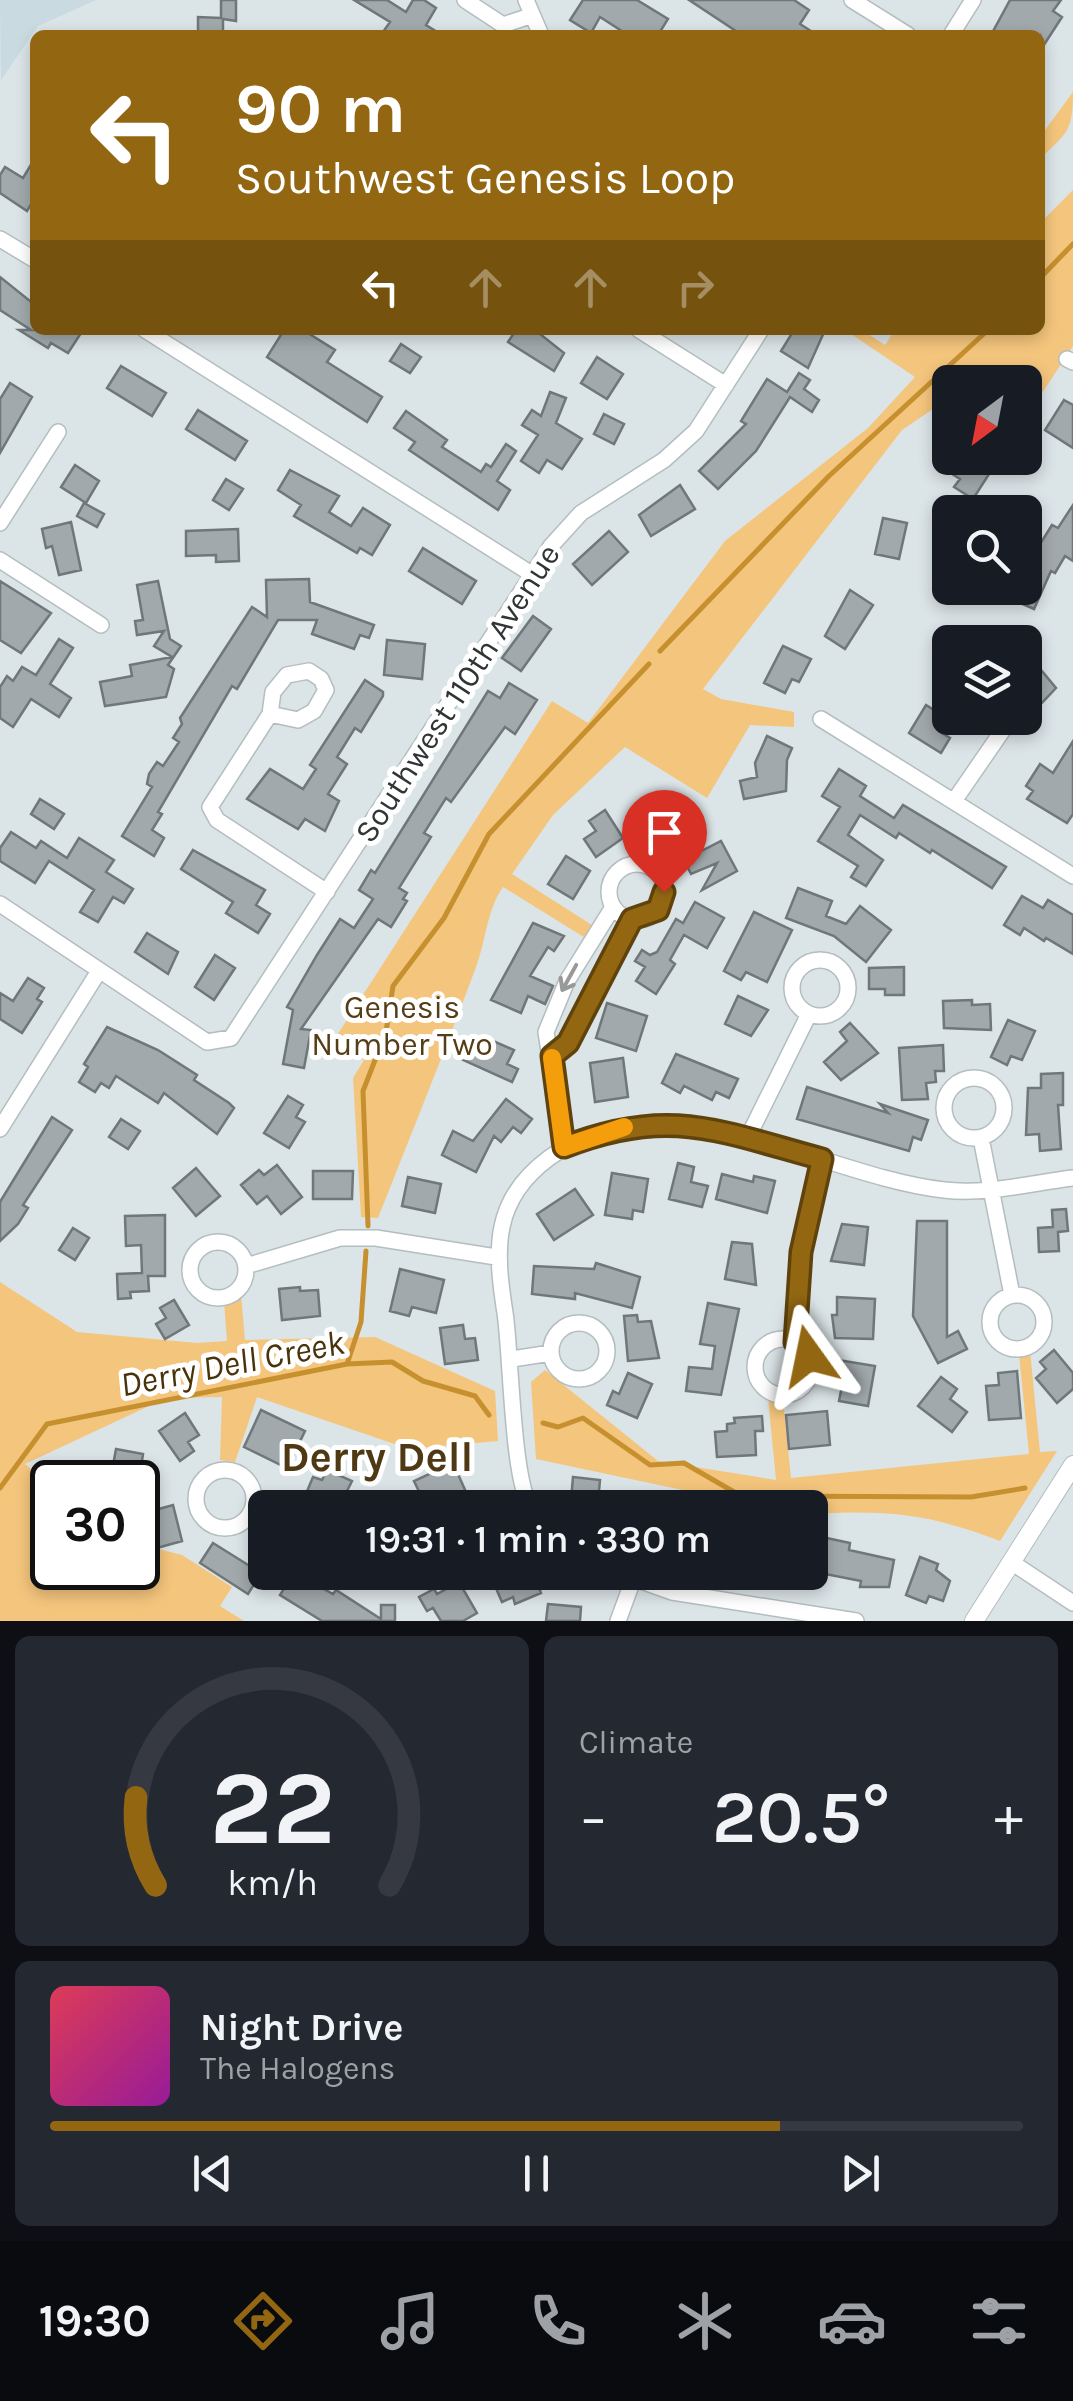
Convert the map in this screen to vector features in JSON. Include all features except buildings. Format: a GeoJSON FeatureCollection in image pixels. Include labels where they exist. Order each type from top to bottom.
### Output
{"type":"FeatureCollection","features":[{"type":"Feature","properties":{"kind":"street"},"geometry":{"type":"LineString","coordinates":[[464,0],[503,25],[528,8]]}},
{"type":"Feature","properties":{"kind":"street"},"geometry":{"type":"LineString","coordinates":[[954,30],[973,0]]}},
{"type":"Feature","properties":{"kind":"street"},"geometry":{"type":"LineString","coordinates":[[859,2],[901,30]]}},
{"type":"Feature","properties":{"kind":"street"},"geometry":{"type":"LineString","coordinates":[[0,238],[30,257]]}},
{"type":"Feature","properties":{"kind":"street"},"geometry":{"type":"LineString","coordinates":[[153,335],[530,573]]}},
{"type":"Feature","properties":{"kind":"street"},"geometry":{"type":"LineString","coordinates":[[647,335],[726,385]]}},
{"type":"Feature","properties":{"kind":"street","name":"Southwest 110th Avenue"},"geometry":{"type":"LineString","coordinates":[[99,971],[207,1042],[223,1042],[246,1019],[530,573],[581,513],[664,460],[688,439],[757,335]]}},
{"type":"Feature","properties":{"kind":"street"},"geometry":{"type":"LineString","coordinates":[[0,523],[58,432]]}},
{"type":"Feature","properties":{"kind":"street"},"geometry":{"type":"LineString","coordinates":[[0,560],[100,624]]}},
{"type":"Feature","properties":{"kind":"street"},"geometry":{"type":"LineString","coordinates":[[270,714],[210,808],[217,820],[327,892]]}},
{"type":"Feature","properties":{"kind":"street"},"geometry":{"type":"LineString","coordinates":[[821,720],[1073,876]]}},
{"type":"Feature","properties":{"kind":"street"},"geometry":{"type":"LineString","coordinates":[[954,801],[999,735]]}},
{"type":"Feature","properties":{"kind":"street"},"geometry":{"type":"LineString","coordinates":[[564,1147],[546,1032],[554,1007],[613,907],[609,889],[617,872],[634,864],[652,868],[663,883],[663,902],[651,916],[632,919],[613,907]]}},
{"type":"Feature","properties":{"kind":"street"},"geometry":{"type":"LineString","coordinates":[[0,904],[99,971],[0,1130]]}},
{"type":"Feature","properties":{"kind":"street"},"geometry":{"type":"LineString","coordinates":[[552,1056],[568,1043],[632,919]]}},
{"type":"Feature","properties":{"kind":"street"},"geometry":{"type":"LineString","coordinates":[[747,1140],[809,1014]]}},
{"type":"Feature","properties":{"kind":"street"},"geometry":{"type":"LineString","coordinates":[[966,1078],[992,1083],[1002,1096],[1004,1111],[998,1126],[980,1138],[964,1137],[950,1127],[944,1113],[950,1088],[966,1078]]}},
{"type":"Feature","properties":{"kind":"street"},"geometry":{"type":"LineString","coordinates":[[523,1490],[512,1358],[496,1256],[508,1200],[532,1171],[564,1147],[610,1129],[658,1122],[747,1140],[945,1191],[1073,1178]]}},
{"type":"Feature","properties":{"kind":"street"},"geometry":{"type":"LineString","coordinates":[[980,1138],[1012,1295]]}},
{"type":"Feature","properties":{"kind":"street"},"geometry":{"type":"LineString","coordinates":[[795,1342],[801,1252],[822,1159]]}},
{"type":"Feature","properties":{"kind":"street"},"geometry":{"type":"LineString","coordinates":[[246,1266],[340,1238],[376,1238],[496,1256]]}},
{"type":"Feature","properties":{"kind":"street"},"geometry":{"type":"LineString","coordinates":[[512,1358],[550,1352]]}},
{"type":"Feature","properties":{"kind":"street"},"geometry":{"type":"LineString","coordinates":[[974,1621],[1073,1465]]}},
{"type":"Feature","properties":{"kind":"street"},"geometry":{"type":"LineString","coordinates":[[1011,1562],[1073,1602]]}},
{"type":"Feature","properties":{"kind":"street"},"geometry":{"type":"LineString","coordinates":[[618,1621],[629,1590]]}},
{"type":"Feature","properties":{"kind":"street"},"geometry":{"type":"LineString","coordinates":[[666,1590],[789,1616],[856,1621]]}},
{"type":"Feature","properties":{"kind":"shaded area"},"geometry":{"type":"Polygon","coordinates":[[[0,0],[96,0],[30,30],[30,38],[1,80],[0,0]]]}},
{"type":"Feature","properties":{"kind":"green space"},"geometry":{"type":"Polygon","coordinates":[[[1073,92],[1072,116],[1066,131],[1045,154],[1045,130],[1073,92]]]}},
{"type":"Feature","properties":{"kind":"green space","name":"Genesis Number Two"},"geometry":{"type":"Polygon","coordinates":[[[1073,190],[1073,346],[1042,393],[1042,365],[932,365],[932,410],[902,430],[703,689],[721,699],[794,712],[794,727],[750,725],[707,798],[625,747],[553,815],[512,874],[595,927],[587,939],[503,887],[378,1218],[361,1217],[353,1078],[364,1060],[334,1040],[552,701],[588,723],[725,541],[868,428],[915,377],[852,335],[870,335],[885,345],[892,335],[1045,335],[1045,218],[1073,190]]]}},
{"type":"Feature","properties":{"kind":"green space"},"geometry":{"type":"Polygon","coordinates":[[[0,1282],[77,1332],[197,1343],[227,1341],[224,1301],[241,1294],[245,1340],[375,1337],[495,1391],[498,1441],[409,1449],[257,1397],[235,1462],[220,1460],[222,1397],[166,1398],[30,1460],[25,1464],[30,1468],[30,1590],[160,1590],[160,1549],[182,1555],[232,1587],[220,1606],[244,1621],[0,1621],[0,1282]]]}},
{"type":"Feature","properties":{"kind":"green space"},"geometry":{"type":"Polygon","coordinates":[[[1030,1351],[1040,1452],[1057,1451],[1000,1541],[928,1519],[885,1513],[828,1514],[828,1490],[683,1490],[536,1459],[531,1382],[545,1370],[658,1461],[776,1480],[768,1398],[783,1400],[791,1478],[1029,1454],[1019,1354],[1030,1351]]]}},
{"type":"Feature","properties":{"kind":"waterway"},"geometry":{"type":"LineString","coordinates":[[1045,273],[1073,244]]}},
{"type":"Feature","properties":{"kind":"waterway"},"geometry":{"type":"LineString","coordinates":[[660,651],[829,476],[983,335]]}},
{"type":"Feature","properties":{"kind":"waterway"},"geometry":{"type":"LineString","coordinates":[[368,1226],[363,1091],[386,1032],[393,986],[444,918],[489,834],[649,664]]}},
{"type":"Feature","properties":{"kind":"waterway"},"geometry":{"type":"LineString","coordinates":[[347,1364],[361,1322],[366,1251]]}},
{"type":"Feature","properties":{"kind":"waterway","name":"Derry Dell Creek"},"geometry":{"type":"LineString","coordinates":[[0,1488],[47,1424],[347,1364],[392,1362],[423,1381],[475,1396],[489,1415]]}},
{"type":"Feature","properties":{"kind":"waterway","name":"Derry Dell Creek"},"geometry":{"type":"LineString","coordinates":[[543,1423],[558,1427],[583,1418],[650,1465],[684,1463],[741,1496],[971,1497],[1025,1488]]}},
{"type":"Feature","properties":{"kind":"slow traffic"},"geometry":{"type":"LineString","coordinates":[[552,1058],[564,1147],[624,1127]]}},
{"type":"Feature","properties":{"kind":"district","name":"Derry Dell"},"geometry":{"type":"Point","coordinates":[377,1456]}},
{"type":"Feature","properties":{"kind":"route"},"geometry":{"type":"LineString","coordinates":[[664,892],[663,902],[651,916],[632,919],[568,1043],[552,1056],[564,1147],[610,1129],[658,1122],[710,1129],[822,1159],[801,1252],[799,1332],[795,1342],[809,1356]]}}]}
